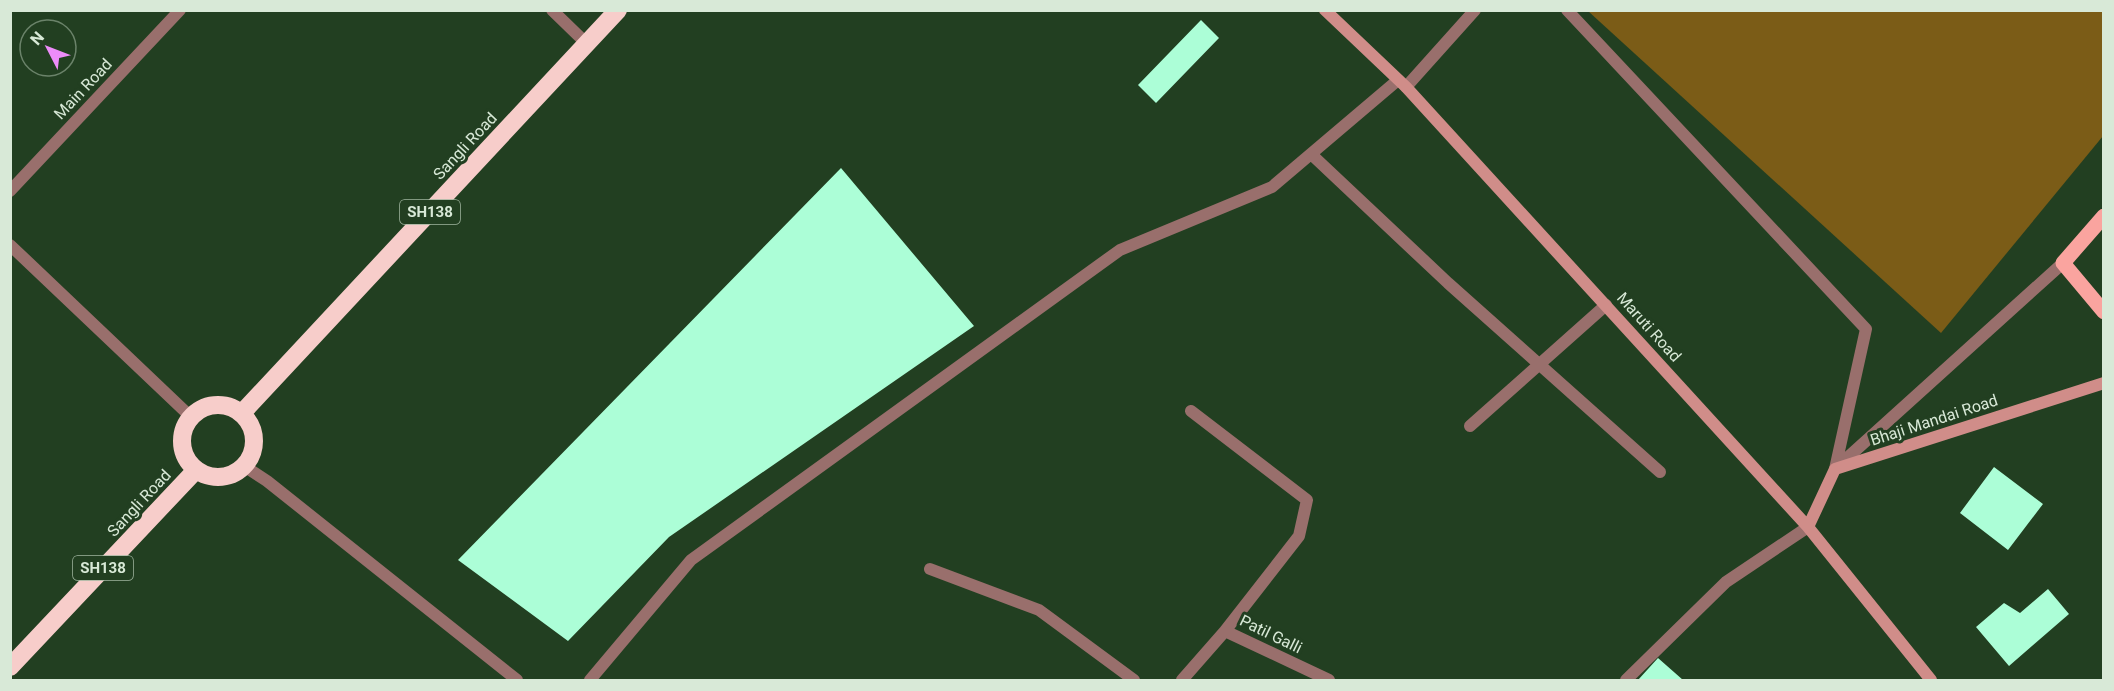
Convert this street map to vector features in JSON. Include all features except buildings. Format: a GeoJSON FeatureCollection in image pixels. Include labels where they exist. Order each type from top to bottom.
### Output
{"type":"FeatureCollection","features":[{"type":"Feature","properties":{"kind":"highway","name":"Sangli Road"},"geometry":{"type":"LineString","coordinates":[[242,413],[618,10]]}},
{"type":"Feature","properties":{"kind":"highway"},"geometry":{"type":"LineString","coordinates":[[210,405],[232,407],[242,413],[250,422],[255,445],[244,466],[226,477],[216,478],[196,470],[185,456],[182,439],[191,417],[210,405]]}},
{"type":"Feature","properties":{"kind":"highway","name":"Sangli Road"},"geometry":{"type":"LineString","coordinates":[[10,667],[196,470]]}},
{"type":"Feature","properties":{"kind":"main road"},"geometry":{"type":"LineString","coordinates":[[2103,216],[2063,263],[2103,312]]}},
{"type":"Feature","properties":{"kind":"street","name":"Main Road"},"geometry":{"type":"LineString","coordinates":[[10,191],[180,10]]}},
{"type":"Feature","properties":{"kind":"street"},"geometry":{"type":"LineString","coordinates":[[552,10],[587,44]]}},
{"type":"Feature","properties":{"kind":"street","name":"Maruti Road"},"geometry":{"type":"LineString","coordinates":[[1325,10],[1402,83],[1808,527],[1931,681]]}},
{"type":"Feature","properties":{"kind":"street"},"geometry":{"type":"LineString","coordinates":[[590,681],[691,560],[1120,250],[1272,187],[1402,83],[1475,10]]}},
{"type":"Feature","properties":{"kind":"street"},"geometry":{"type":"LineString","coordinates":[[1567,10],[1866,329],[1835,469],[1808,527],[1726,582],[1626,681]]}},
{"type":"Feature","properties":{"kind":"street"},"geometry":{"type":"LineString","coordinates":[[1311,154],[1448,283],[1660,472]]}},
{"type":"Feature","properties":{"kind":"street"},"geometry":{"type":"LineString","coordinates":[[10,245],[191,417]]}},
{"type":"Feature","properties":{"kind":"street"},"geometry":{"type":"LineString","coordinates":[[1835,469],[2063,263]]}},
{"type":"Feature","properties":{"kind":"street"},"geometry":{"type":"LineString","coordinates":[[1470,426],[1606,305]]}},
{"type":"Feature","properties":{"kind":"street","name":"Bhaji Mandai Road"},"geometry":{"type":"LineString","coordinates":[[1835,469],[2103,383]]}},
{"type":"Feature","properties":{"kind":"street"},"geometry":{"type":"LineString","coordinates":[[1191,411],[1307,500],[1299,536],[1225,631]]}},
{"type":"Feature","properties":{"kind":"street"},"geometry":{"type":"LineString","coordinates":[[244,466],[267,481],[517,681]]}},
{"type":"Feature","properties":{"kind":"street"},"geometry":{"type":"LineString","coordinates":[[930,569],[1039,610],[1134,681]]}},
{"type":"Feature","properties":{"kind":"street","name":"Patil Galli"},"geometry":{"type":"LineString","coordinates":[[1182,681],[1225,631],[1329,681]]}},
{"type":"Feature","properties":{"kind":"shaded area"},"geometry":{"type":"Polygon","coordinates":[[[1588,11],[2103,11],[2103,136],[1941,333],[1588,11]]]}}]}
